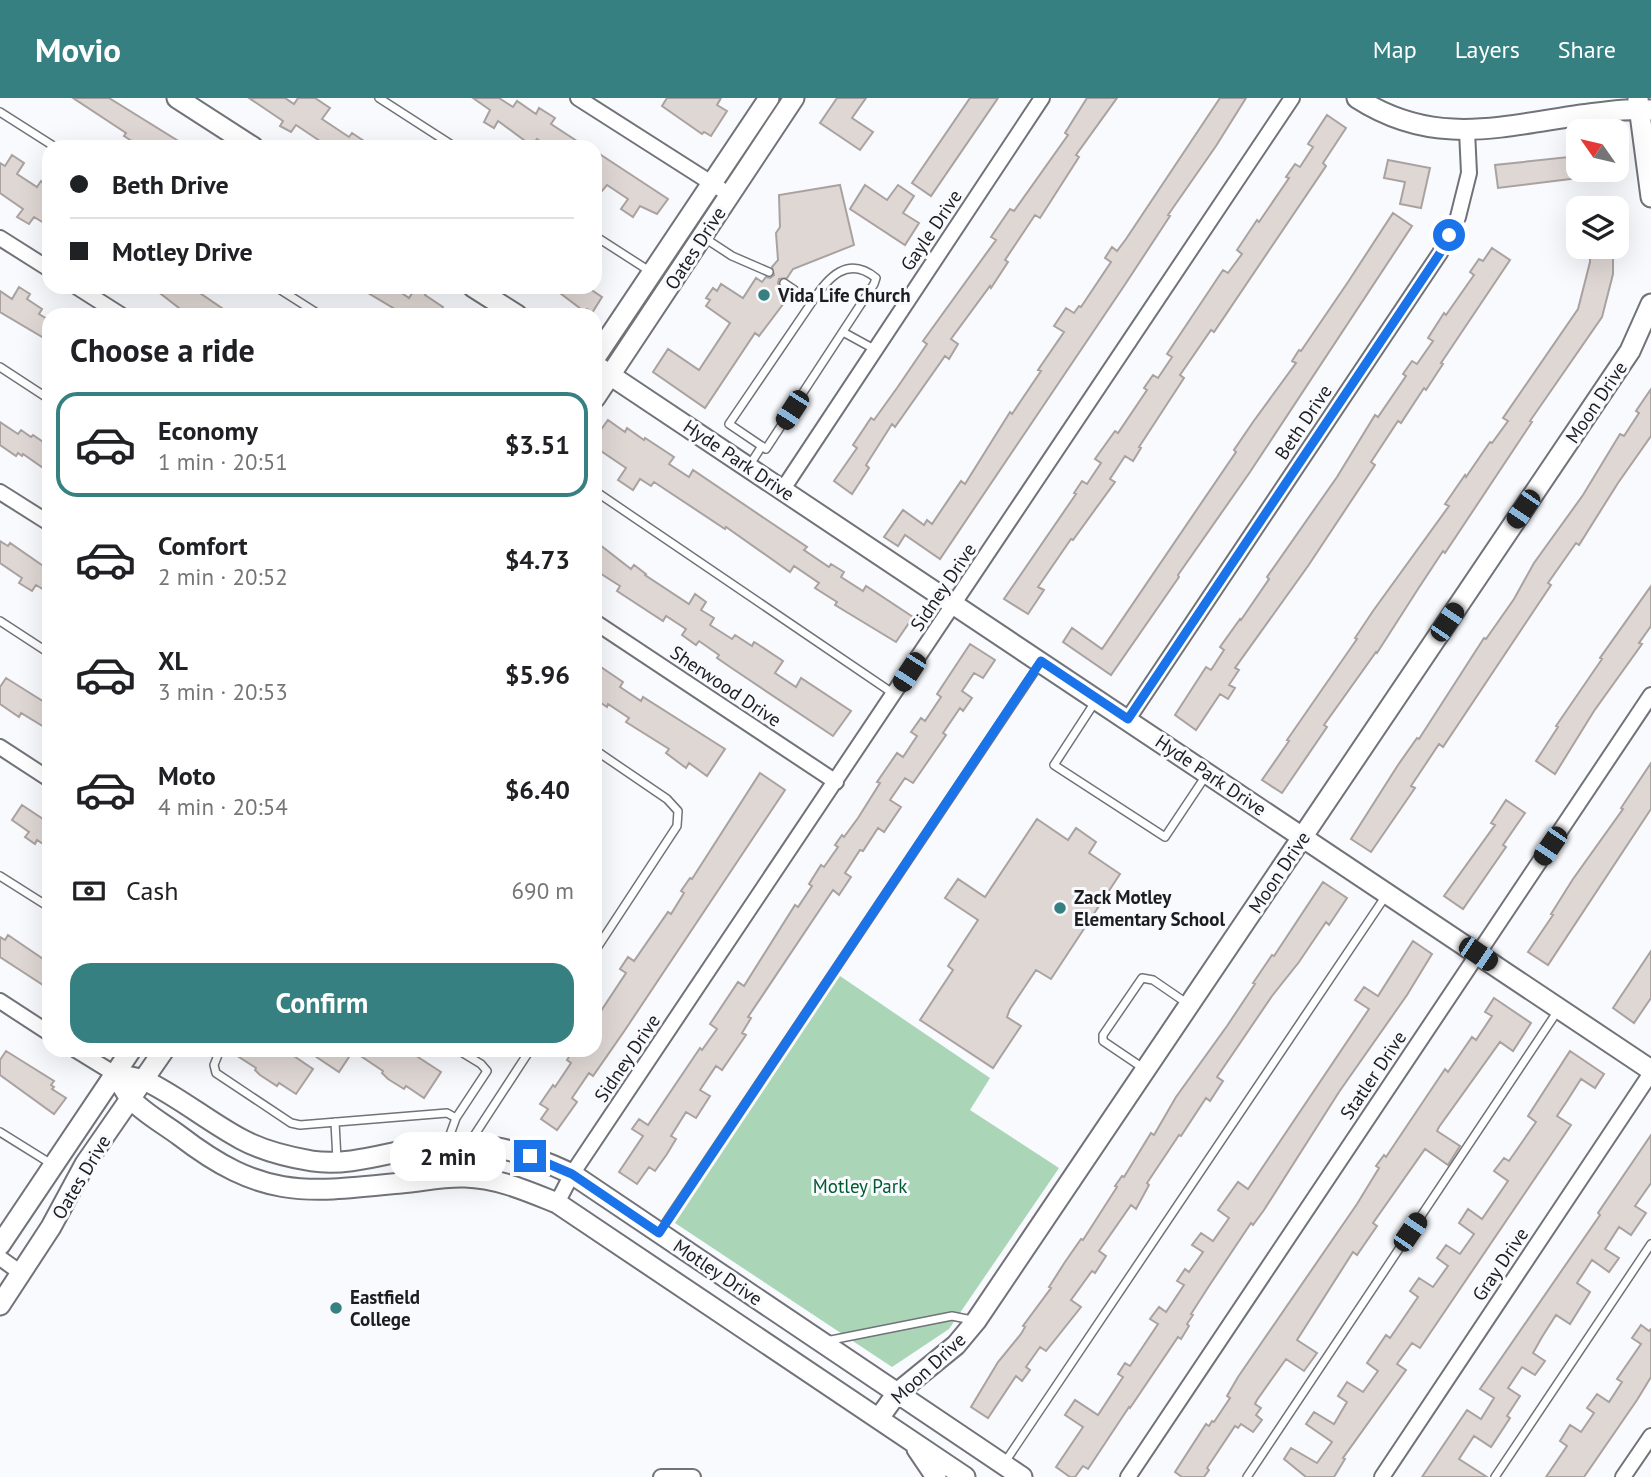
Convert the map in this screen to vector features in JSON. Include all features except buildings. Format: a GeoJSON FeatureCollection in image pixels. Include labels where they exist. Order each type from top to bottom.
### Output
{"type":"FeatureCollection","features":[{"type":"Feature","properties":{"kind":"main road"},"geometry":{"type":"LineString","coordinates":[[177,98],[242,140]]}},
{"type":"Feature","properties":{"kind":"main road","name":"Oates Drive"},"geometry":{"type":"LineString","coordinates":[[602,348],[769,98]]}},
{"type":"Feature","properties":{"kind":"main road","name":"Oates Drive"},"geometry":{"type":"LineString","coordinates":[[603,370],[702,237],[794,98]]}},
{"type":"Feature","properties":{"kind":"main road"},"geometry":{"type":"LineString","coordinates":[[1357,98],[1397,120],[1434,129],[1467,131],[1643,106],[1651,197]]}},
{"type":"Feature","properties":{"kind":"main road"},"geometry":{"type":"LineString","coordinates":[[484,294],[506,308]]}},
{"type":"Feature","properties":{"kind":"main road","name":"Moon Drive"},"geometry":{"type":"LineString","coordinates":[[878,1418],[897,1393],[956,1345],[976,1321],[1630,351],[1651,304]]}},
{"type":"Feature","properties":{"kind":"main road","name":"Hyde Park Drive"},"geometry":{"type":"LineString","coordinates":[[603,370],[1651,1071]]}},
{"type":"Feature","properties":{"kind":"main road","name":"Oates Drive"},"geometry":{"type":"LineString","coordinates":[[0,1245],[126,1057]]}},
{"type":"Feature","properties":{"kind":"main road","name":"Oates Drive"},"geometry":{"type":"LineString","coordinates":[[0,1305],[51,1227],[85,1164],[159,1057]]}},
{"type":"Feature","properties":{"kind":"main road","name":"Motley Drive"},"geometry":{"type":"LineString","coordinates":[[115,1074],[144,1080],[243,1140],[276,1154],[316,1161],[337,1161],[447,1144],[468,1145],[517,1151],[572,1174],[1022,1477]]}},
{"type":"Feature","properties":{"kind":"main road","name":"Motley Drive"},"geometry":{"type":"LineString","coordinates":[[115,1074],[131,1099],[205,1155],[238,1174],[274,1186],[307,1191],[338,1190],[444,1177],[494,1180],[557,1203],[965,1477]]}},
{"type":"Feature","properties":{"kind":"main road"},"geometry":{"type":"LineString","coordinates":[[444,1177],[447,1144]]}},
{"type":"Feature","properties":{"kind":"main road"},"geometry":{"type":"LineString","coordinates":[[910,1440],[936,1477]]}},
{"type":"Feature","properties":{"kind":"street"},"geometry":{"type":"LineString","coordinates":[[578,98],[730,195]]}},
{"type":"Feature","properties":{"kind":"street","name":"Gayle Drive"},"geometry":{"type":"LineString","coordinates":[[783,489],[1042,98]]}},
{"type":"Feature","properties":{"kind":"street","name":"Sidney Drive"},"geometry":{"type":"LineString","coordinates":[[557,1203],[572,1174],[1292,98]]}},
{"type":"Feature","properties":{"kind":"street","name":"Beth Drive"},"geometry":{"type":"LineString","coordinates":[[1128,719],[1440,253],[1458,217],[1469,173],[1467,131]]}},
{"type":"Feature","properties":{"kind":"street"},"geometry":{"type":"LineString","coordinates":[[0,238],[42,265]]}},
{"type":"Feature","properties":{"kind":"street"},"geometry":{"type":"LineString","coordinates":[[88,294],[110,308]]}},
{"type":"Feature","properties":{"kind":"street"},"geometry":{"type":"LineString","coordinates":[[0,492],[42,519]]}},
{"type":"Feature","properties":{"kind":"street","name":"Sherwood Drive"},"geometry":{"type":"LineString","coordinates":[[602,627],[835,782]]}},
{"type":"Feature","properties":{"kind":"street","name":"Statler Drive"},"geometry":{"type":"LineString","coordinates":[[1128,1477],[1651,695]]}},
{"type":"Feature","properties":{"kind":"street"},"geometry":{"type":"LineString","coordinates":[[0,747],[42,774]]}},
{"type":"Feature","properties":{"kind":"street"},"geometry":{"type":"LineString","coordinates":[[0,1001],[42,1028]]}},
{"type":"Feature","properties":{"kind":"street","name":"Motley Drive"},"geometry":{"type":"LineString","coordinates":[[87,1057],[115,1074]]}},
{"type":"Feature","properties":{"kind":"street","name":"Gray Drive"},"geometry":{"type":"LineString","coordinates":[[1382,1477],[1651,1071]]}},
{"type":"Feature","properties":{"kind":"street"},"geometry":{"type":"LineString","coordinates":[[0,1258],[21,1273]]}},
{"type":"Feature","properties":{"kind":"street"},"geometry":{"type":"LineString","coordinates":[[1623,1477],[1651,1436]]}},
{"type":"Feature","properties":{"kind":"street"},"geometry":{"type":"LineString","coordinates":[[661,1477],[693,1477]]}},
{"type":"Feature","properties":{"kind":"lane"},"geometry":{"type":"LineString","coordinates":[[379,98],[444,140]]}},
{"type":"Feature","properties":{"kind":"lane"},"geometry":{"type":"LineString","coordinates":[[0,112],[44,140]]}},
{"type":"Feature","properties":{"kind":"lane"},"geometry":{"type":"LineString","coordinates":[[702,237],[732,256],[769,272]]}},
{"type":"Feature","properties":{"kind":"lane"},"geometry":{"type":"LineString","coordinates":[[602,241],[652,273]]}},
{"type":"Feature","properties":{"kind":"lane"},"geometry":{"type":"LineString","coordinates":[[852,267],[860,267],[876,278],[844,331],[766,449],[729,424],[821,287],[831,278],[852,267]]}},
{"type":"Feature","properties":{"kind":"lane"},"geometry":{"type":"LineString","coordinates":[[784,283],[812,302]]}},
{"type":"Feature","properties":{"kind":"lane"},"geometry":{"type":"LineString","coordinates":[[287,294],[309,308]]}},
{"type":"Feature","properties":{"kind":"lane"},"geometry":{"type":"LineString","coordinates":[[844,331],[874,349]]}},
{"type":"Feature","properties":{"kind":"lane"},"geometry":{"type":"LineString","coordinates":[[0,367],[42,394]]}},
{"type":"Feature","properties":{"kind":"lane"},"geometry":{"type":"LineString","coordinates":[[749,466],[762,446]]}},
{"type":"Feature","properties":{"kind":"lane"},"geometry":{"type":"LineString","coordinates":[[602,496],[894,695]]}},
{"type":"Feature","properties":{"kind":"lane"},"geometry":{"type":"LineString","coordinates":[[0,621],[42,648]]}},
{"type":"Feature","properties":{"kind":"lane"},"geometry":{"type":"LineString","coordinates":[[659,1233],[1041,661]]}},
{"type":"Feature","properties":{"kind":"lane"},"geometry":{"type":"LineString","coordinates":[[1098,699],[1054,765],[1165,837],[1208,773]]}},
{"type":"Feature","properties":{"kind":"lane"},"geometry":{"type":"LineString","coordinates":[[602,755],[667,799],[678,811],[677,826],[602,940]]}},
{"type":"Feature","properties":{"kind":"lane"},"geometry":{"type":"LineString","coordinates":[[0,876],[42,903]]}},
{"type":"Feature","properties":{"kind":"lane"},"geometry":{"type":"LineString","coordinates":[[1003,1465],[1388,894]]}},
{"type":"Feature","properties":{"kind":"lane"},"geometry":{"type":"LineString","coordinates":[[1145,1070],[1103,1041],[1103,1035],[1142,978],[1153,979],[1189,1005]]}},
{"type":"Feature","properties":{"kind":"lane"},"geometry":{"type":"LineString","coordinates":[[1247,1477],[1559,1009]]}},
{"type":"Feature","properties":{"kind":"lane"},"geometry":{"type":"LineString","coordinates":[[217,1057],[214,1065],[216,1073],[291,1123],[300,1125],[447,1113],[456,1118]]}},
{"type":"Feature","properties":{"kind":"lane"},"geometry":{"type":"LineString","coordinates":[[447,1144],[456,1118],[486,1071],[481,1064],[470,1057]]}},
{"type":"Feature","properties":{"kind":"lane"},"geometry":{"type":"LineString","coordinates":[[468,1145],[525,1057]]}},
{"type":"Feature","properties":{"kind":"lane"},"geometry":{"type":"LineString","coordinates":[[335,1122],[337,1161]]}},
{"type":"Feature","properties":{"kind":"lane"},"geometry":{"type":"LineString","coordinates":[[0,1132],[53,1166]]}},
{"type":"Feature","properties":{"kind":"lane"},"geometry":{"type":"LineString","coordinates":[[1495,1477],[1651,1244]]}},
{"type":"Feature","properties":{"kind":"lane"},"geometry":{"type":"LineString","coordinates":[[821,1342],[952,1316],[976,1321]]}},
{"type":"Feature","properties":{"kind":"green space","name":"Motley Park"},"geometry":{"type":"Polygon","coordinates":[[[840,976],[990,1078],[970,1110],[1059,1168],[949,1329],[892,1367],[675,1223],[840,976]]]}},
{"type":"Feature","properties":{"kind":"place","name":"Vida Life Church"},"geometry":{"type":"Point","coordinates":[764,295]}},
{"type":"Feature","properties":{"kind":"place","name":"Zack Motley Elementary School"},"geometry":{"type":"Point","coordinates":[1060,908]}},
{"type":"Feature","properties":{"kind":"place","name":"Eastfield College"},"geometry":{"type":"Point","coordinates":[336,1308]}},
{"type":"Feature","properties":{"kind":"route"},"geometry":{"type":"LineString","coordinates":[[530,1156],[572,1174],[659,1233],[1041,661],[1128,719],[1440,253],[1449,235]]}}]}
